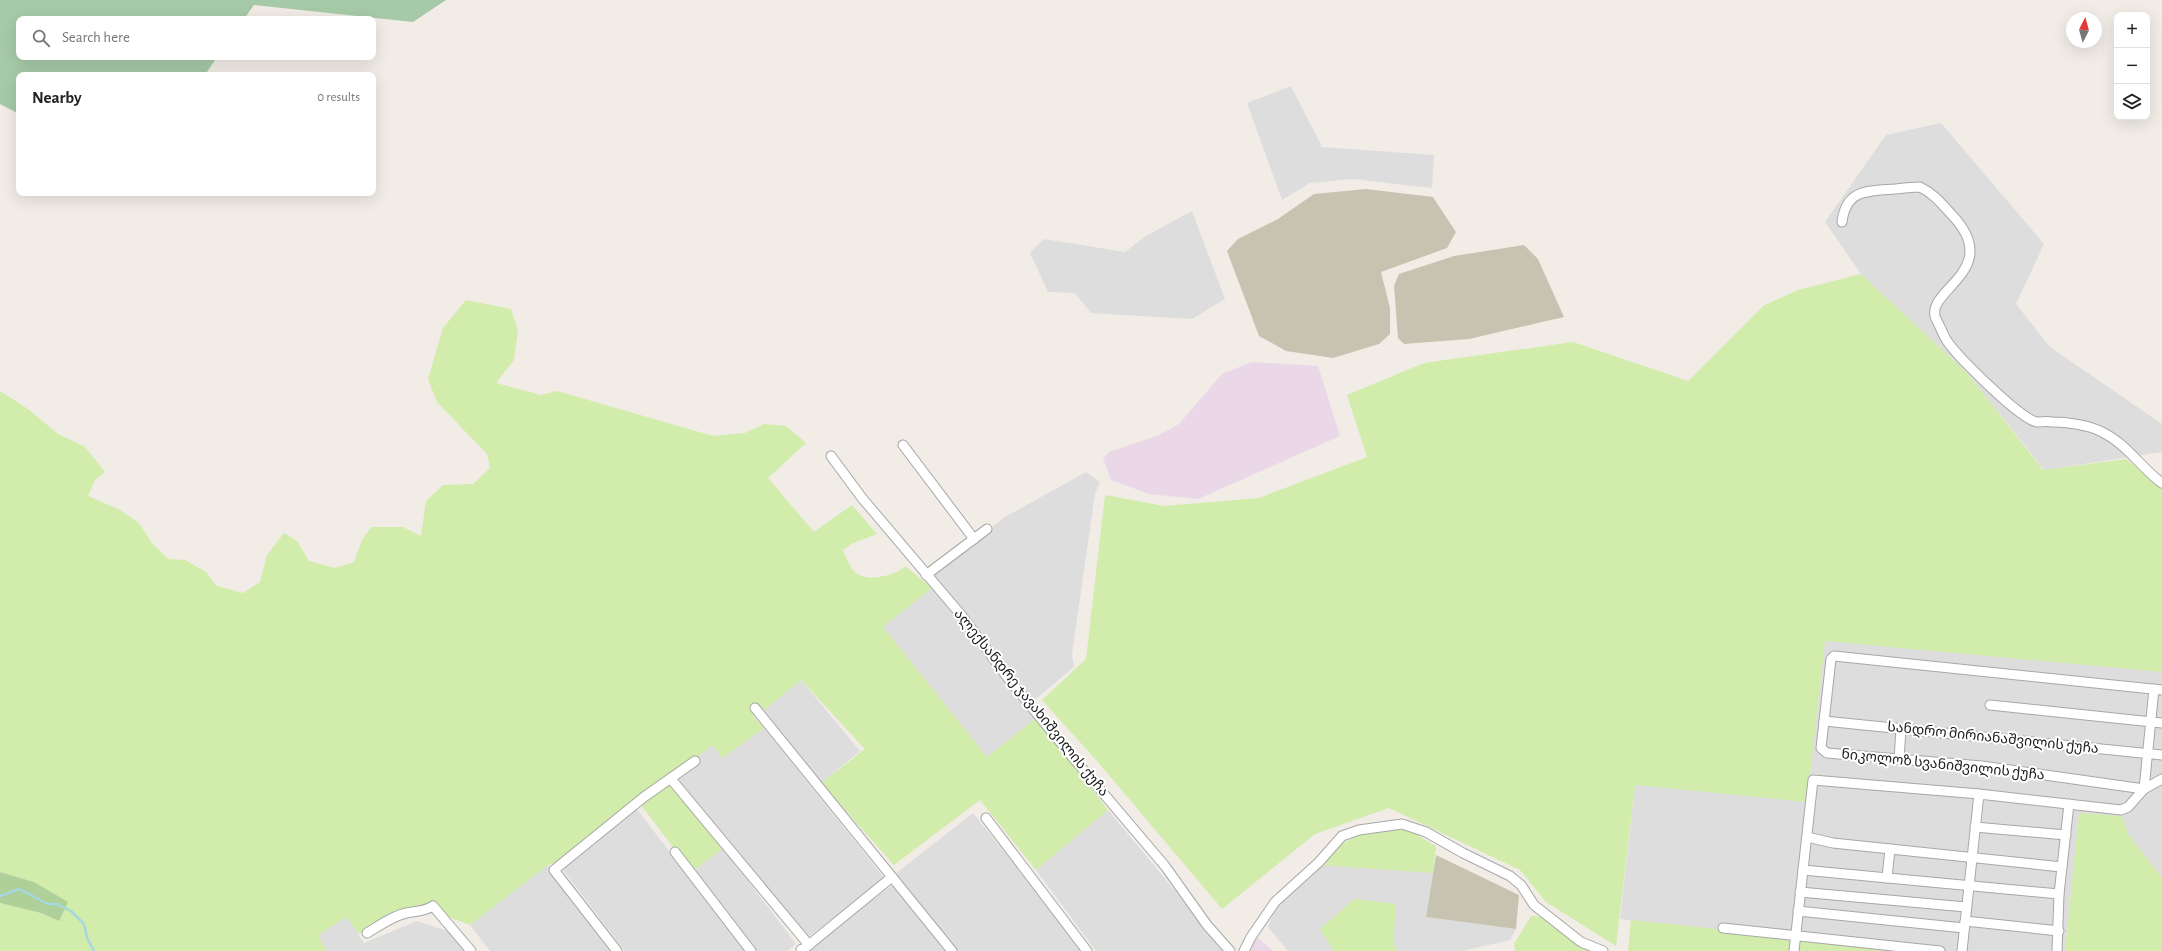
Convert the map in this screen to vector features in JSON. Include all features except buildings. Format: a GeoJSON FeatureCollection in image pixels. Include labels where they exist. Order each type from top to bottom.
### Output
{"type":"FeatureCollection","features":[{"type":"Feature","properties":{"kind":"street"},"geometry":{"type":"LineString","coordinates":[[1842,222],[1843,210],[1848,202],[1863,192],[1920,187],[1928,190],[1954,217],[1965,232],[1971,244],[1971,256],[1968,264],[1941,299],[1937,308],[1935,317],[1947,341],[1970,366],[2022,415],[2036,422],[2074,424],[2101,431],[2121,443],[2162,483]]}},
{"type":"Feature","properties":{"kind":"street"},"geometry":{"type":"LineString","coordinates":[[902,445],[974,539]]}},
{"type":"Feature","properties":{"kind":"street","name":"ალექსანდრე ჯავახიშვილის ქუჩა"},"geometry":{"type":"LineString","coordinates":[[831,456],[926,575],[962,616],[1008,678],[1165,866],[1207,925],[1230,951]]}},
{"type":"Feature","properties":{"kind":"street"},"geometry":{"type":"LineString","coordinates":[[926,575],[987,529]]}},
{"type":"Feature","properties":{"kind":"street","name":"ნიკოლოზ სვანიშვილის ქუჩა"},"geometry":{"type":"LineString","coordinates":[[2144,789],[1982,766],[1822,751],[1831,659],[1839,656],[2158,689]]}},
{"type":"Feature","properties":{"kind":"street"},"geometry":{"type":"LineString","coordinates":[[2144,789],[2151,722],[2158,689]]}},
{"type":"Feature","properties":{"kind":"street"},"geometry":{"type":"LineString","coordinates":[[1990,705],[2162,723]]}},
{"type":"Feature","properties":{"kind":"street"},"geometry":{"type":"LineString","coordinates":[[755,708],[952,951]]}},
{"type":"Feature","properties":{"kind":"street","name":"სანდრო მირიანაშვილის ქუჩა"},"geometry":{"type":"LineString","coordinates":[[1824,721],[2162,755]]}},
{"type":"Feature","properties":{"kind":"street"},"geometry":{"type":"LineString","coordinates":[[1899,759],[1902,729]]}},
{"type":"Feature","properties":{"kind":"street"},"geometry":{"type":"LineString","coordinates":[[617,951],[554,870],[644,796],[671,779],[694,760]]}},
{"type":"Feature","properties":{"kind":"street"},"geometry":{"type":"LineString","coordinates":[[671,779],[803,949],[892,877]]}},
{"type":"Feature","properties":{"kind":"street"},"geometry":{"type":"LineString","coordinates":[[1794,951],[1813,780],[1979,794],[2121,810],[2128,807],[2144,789],[2162,779]]}},
{"type":"Feature","properties":{"kind":"street"},"geometry":{"type":"LineString","coordinates":[[1962,951],[1979,794]]}},
{"type":"Feature","properties":{"kind":"street"},"geometry":{"type":"LineString","coordinates":[[2057,951],[2059,931],[2059,894],[2069,804]]}},
{"type":"Feature","properties":{"kind":"street"},"geometry":{"type":"LineString","coordinates":[[986,818],[1088,951]]}},
{"type":"Feature","properties":{"kind":"street"},"geometry":{"type":"LineString","coordinates":[[1244,951],[1275,902],[1319,862],[1342,836],[1359,830],[1402,824],[1426,832],[1463,853],[1523,883],[1534,905],[1581,942],[1603,951]]}},
{"type":"Feature","properties":{"kind":"street"},"geometry":{"type":"LineString","coordinates":[[1976,827],[2066,835]]}},
{"type":"Feature","properties":{"kind":"street"},"geometry":{"type":"LineString","coordinates":[[1807,837],[1833,843],[2062,867]]}},
{"type":"Feature","properties":{"kind":"street"},"geometry":{"type":"LineString","coordinates":[[1887,878],[1890,849]]}},
{"type":"Feature","properties":{"kind":"street"},"geometry":{"type":"LineString","coordinates":[[675,852],[751,951]]}},
{"type":"Feature","properties":{"kind":"street"},"geometry":{"type":"LineString","coordinates":[[1803,870],[2059,894]]}},
{"type":"Feature","properties":{"kind":"street"},"geometry":{"type":"LineString","coordinates":[[1800,892],[1966,908]]}},
{"type":"Feature","properties":{"kind":"street"},"geometry":{"type":"LineString","coordinates":[[367,933],[384,922],[406,913],[424,911],[432,906],[471,951]]}},
{"type":"Feature","properties":{"kind":"street"},"geometry":{"type":"LineString","coordinates":[[1798,911],[2059,931]]}},
{"type":"Feature","properties":{"kind":"street"},"geometry":{"type":"LineString","coordinates":[[1723,928],[1940,951]]}},
{"type":"Feature","properties":{"kind":"shaded area"},"geometry":{"type":"Polygon","coordinates":[[[1291,86],[1322,147],[1434,155],[1432,188],[1353,179],[1310,183],[1282,200],[1247,103],[1291,86]]]}},
{"type":"Feature","properties":{"kind":"shaded area"},"geometry":{"type":"Polygon","coordinates":[[[1941,123],[2044,244],[2016,304],[2050,347],[2162,424],[2162,452],[2044,470],[1968,374],[1861,274],[1825,222],[1886,135],[1941,123]]]}},
{"type":"Feature","properties":{"kind":"shaded area"},"geometry":{"type":"Polygon","coordinates":[[[1366,189],[1433,197],[1456,232],[1447,248],[1381,272],[1390,308],[1390,334],[1379,344],[1333,358],[1286,351],[1259,336],[1227,251],[1238,239],[1278,219],[1314,194],[1366,189]]]}},
{"type":"Feature","properties":{"kind":"shaded area"},"geometry":{"type":"Polygon","coordinates":[[[1192,211],[1225,299],[1192,319],[1091,313],[1075,293],[1048,292],[1030,253],[1044,239],[1125,252],[1146,236],[1192,211]]]}},
{"type":"Feature","properties":{"kind":"shaded area"},"geometry":{"type":"Polygon","coordinates":[[[1524,245],[1538,259],[1564,317],[1469,339],[1404,344],[1398,338],[1394,286],[1399,274],[1454,256],[1524,245]]]}},
{"type":"Feature","properties":{"kind":"shaded area"},"geometry":{"type":"Polygon","coordinates":[[[1252,362],[1318,366],[1340,436],[1198,499],[1149,494],[1111,480],[1103,458],[1109,452],[1159,435],[1179,424],[1222,374],[1252,362]]]}},
{"type":"Feature","properties":{"kind":"shaded area"},"geometry":{"type":"Polygon","coordinates":[[[1086,472],[1100,482],[1095,494],[1072,654],[1074,667],[1031,703],[930,576],[1005,517],[1086,472]]]}},
{"type":"Feature","properties":{"kind":"shaded area"},"geometry":{"type":"Polygon","coordinates":[[[932,588],[1036,718],[987,757],[883,627],[932,588]]]}},
{"type":"Feature","properties":{"kind":"shaded area"},"geometry":{"type":"Polygon","coordinates":[[[1825,641],[2162,672],[2162,878],[2128,834],[2122,816],[2079,813],[2065,951],[1924,951],[1620,919],[1635,785],[1807,802],[1825,641]]]}},
{"type":"Feature","properties":{"kind":"shaded area"},"geometry":{"type":"Polygon","coordinates":[[[801,680],[860,751],[821,783],[762,712],[801,680]]]}},
{"type":"Feature","properties":{"kind":"shaded area"},"geometry":{"type":"Polygon","coordinates":[[[764,728],[885,879],[804,940],[672,775],[713,745],[722,758],[764,728]]]}},
{"type":"Feature","properties":{"kind":"shaded area"},"geometry":{"type":"Polygon","coordinates":[[[633,804],[745,951],[625,951],[557,862],[633,804]]]}},
{"type":"Feature","properties":{"kind":"shaded area"},"geometry":{"type":"Polygon","coordinates":[[[1108,810],[1225,951],[1096,951],[1036,870],[1108,810]]]}},
{"type":"Feature","properties":{"kind":"shaded area"},"geometry":{"type":"Polygon","coordinates":[[[973,813],[1084,951],[957,951],[895,874],[973,813]]]}},
{"type":"Feature","properties":{"kind":"shaded area"},"geometry":{"type":"Polygon","coordinates":[[[723,848],[796,944],[787,951],[752,951],[692,872],[723,848]]]}},
{"type":"Feature","properties":{"kind":"shaded area"},"geometry":{"type":"Polygon","coordinates":[[[1436,855],[1519,895],[1516,929],[1426,917],[1436,855]]]}},
{"type":"Feature","properties":{"kind":"shaded area"},"geometry":{"type":"Polygon","coordinates":[[[548,865],[614,951],[490,951],[470,925],[548,865]]]}},
{"type":"Feature","properties":{"kind":"shaded area"},"geometry":{"type":"Polygon","coordinates":[[[1320,865],[1433,873],[1426,917],[1516,929],[1510,940],[1462,951],[1399,951],[1393,945],[1396,904],[1320,929],[1334,951],[1288,951],[1268,927],[1277,906],[1320,865]]]}},
{"type":"Feature","properties":{"kind":"shaded area"},"geometry":{"type":"Polygon","coordinates":[[[893,885],[946,951],[810,951],[806,947],[893,885]]]}},
{"type":"Feature","properties":{"kind":"shaded area"},"geometry":{"type":"Polygon","coordinates":[[[347,917],[364,943],[417,921],[462,936],[474,951],[327,951],[318,935],[347,917]]]}},
{"type":"Feature","properties":{"kind":"shaded area"},"geometry":{"type":"Polygon","coordinates":[[[1256,936],[1273,951],[1249,951],[1256,936]]]}},
{"type":"Feature","properties":{"kind":"green space"},"geometry":{"type":"Polygon","coordinates":[[[0,0],[446,0],[413,22],[376,18],[376,16],[357,16],[254,5],[246,16],[16,16],[16,60],[215,60],[207,72],[16,72],[16,112],[0,104],[0,0]]]}},
{"type":"Feature","properties":{"kind":"green space"},"geometry":{"type":"Polygon","coordinates":[[[1861,274],[1968,374],[2043,470],[2126,459],[2162,487],[2162,672],[1825,641],[1807,802],[1635,785],[1616,946],[1546,902],[1520,870],[1389,808],[1315,834],[1222,909],[1097,761],[1042,700],[1086,659],[1105,495],[1164,506],[1259,498],[1367,457],[1347,395],[1424,363],[1573,342],[1688,381],[1763,306],[1798,290],[1861,274]]]}},
{"type":"Feature","properties":{"kind":"green space"},"geometry":{"type":"Polygon","coordinates":[[[466,300],[511,309],[518,331],[514,360],[496,383],[541,395],[557,391],[713,436],[745,433],[764,424],[786,426],[806,443],[768,478],[814,532],[852,505],[877,534],[853,543],[843,550],[850,566],[858,574],[871,578],[879,577],[894,573],[901,570],[905,566],[932,588],[883,627],[987,757],[1036,718],[1108,810],[1036,870],[980,800],[894,865],[821,783],[865,749],[801,680],[762,712],[753,716],[764,728],[722,758],[713,745],[672,775],[723,848],[692,872],[638,801],[557,862],[548,865],[470,925],[420,906],[399,913],[358,934],[347,917],[318,935],[327,951],[0,951],[0,903],[41,913],[59,921],[34,882],[0,872],[0,391],[28,409],[58,434],[85,447],[105,472],[95,480],[88,496],[120,510],[139,523],[152,543],[168,559],[185,560],[206,572],[217,586],[243,593],[260,582],[267,555],[284,533],[297,541],[309,561],[335,568],[354,562],[362,540],[371,527],[403,527],[421,536],[426,501],[443,485],[473,484],[490,468],[487,454],[437,402],[428,379],[443,328],[466,300]]]}},
{"type":"Feature","properties":{"kind":"green space"},"geometry":{"type":"Polygon","coordinates":[[[2079,813],[2122,816],[2128,834],[2162,878],[2162,951],[2065,951],[2079,813]]]}},
{"type":"Feature","properties":{"kind":"green space"},"geometry":{"type":"Polygon","coordinates":[[[1407,829],[1436,846],[1433,873],[1320,865],[1339,845],[1364,833],[1407,829]]]}},
{"type":"Feature","properties":{"kind":"green space"},"geometry":{"type":"Polygon","coordinates":[[[0,872],[34,882],[68,902],[59,921],[41,913],[0,903],[0,872]]]}},
{"type":"Feature","properties":{"kind":"green space"},"geometry":{"type":"Polygon","coordinates":[[[1354,899],[1396,904],[1393,945],[1399,951],[1334,951],[1320,929],[1354,899]]]}},
{"type":"Feature","properties":{"kind":"green space"},"geometry":{"type":"Polygon","coordinates":[[[1531,916],[1542,917],[1590,951],[1515,951],[1514,944],[1531,916]]]}},
{"type":"Feature","properties":{"kind":"green space"},"geometry":{"type":"Polygon","coordinates":[[[1631,920],[1924,951],[1628,951],[1631,920]]]}},
{"type":"Feature","properties":{"kind":"waterway"},"geometry":{"type":"LineString","coordinates":[[0,896],[19,889],[48,904],[57,904],[71,911],[84,924],[87,938],[94,951]]}}]}
